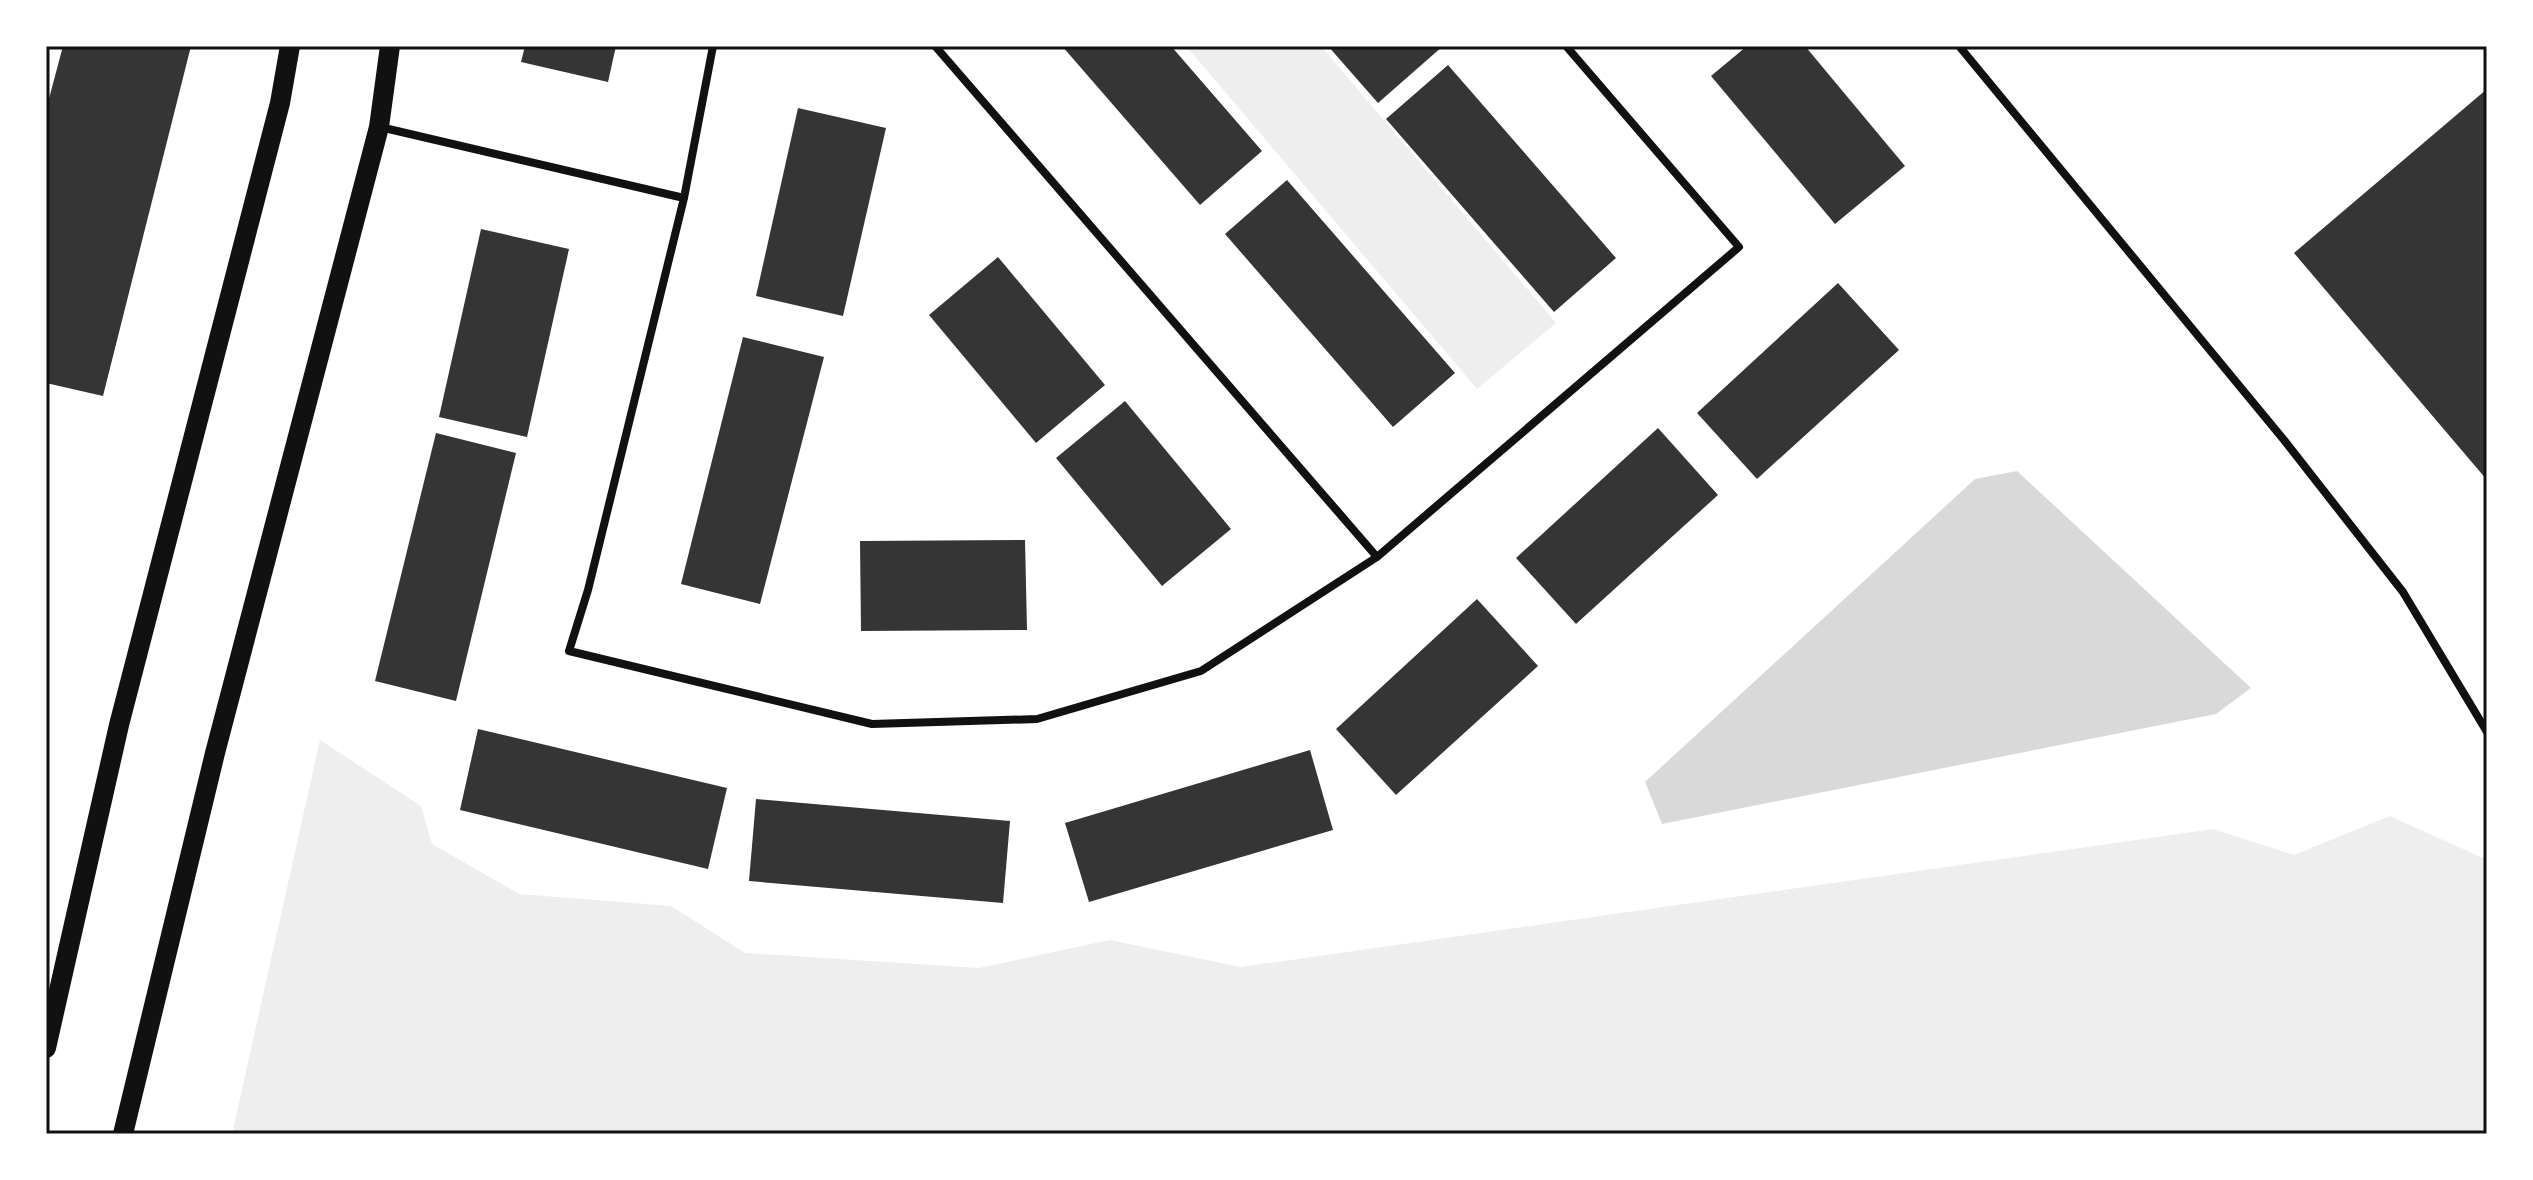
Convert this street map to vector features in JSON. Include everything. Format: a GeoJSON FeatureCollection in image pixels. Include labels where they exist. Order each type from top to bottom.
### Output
{"type":"FeatureCollection","features":[{"type":"Feature","properties":{"kind":"main road"},"geometry":{"type":"LineString","coordinates":[[46,1048],[119,725],[277,118],[290,46]]}},
{"type":"Feature","properties":{"kind":"main road"},"geometry":{"type":"LineString","coordinates":[[123,1134],[215,753],[379,127],[390,46]]}},
{"type":"Feature","properties":{"kind":"street"},"geometry":{"type":"LineString","coordinates":[[713,46],[684,198],[588,590],[569,651],[872,724],[1037,719],[1201,671],[1377,557],[1739,247],[1566,46]]}},
{"type":"Feature","properties":{"kind":"street"},"geometry":{"type":"LineString","coordinates":[[935,46],[1377,557]]}},
{"type":"Feature","properties":{"kind":"street"},"geometry":{"type":"LineString","coordinates":[[1959,46],[2284,440],[2394,580],[2487,732]]}},
{"type":"Feature","properties":{"kind":"street"},"geometry":{"type":"LineString","coordinates":[[379,127],[684,198]]}},
{"type":"Feature","properties":{"kind":"shaded area"},"geometry":{"type":"Polygon","coordinates":[[[1186,46],[1321,46],[1556,323],[1477,389],[1186,46]]]}},
{"type":"Feature","properties":{"kind":"shaded area"},"geometry":{"type":"Polygon","coordinates":[[[2017,471],[2251,688],[2216,714],[1662,824],[1645,782],[1975,479],[2017,471]]]}},
{"type":"Feature","properties":{"kind":"shaded area"},"geometry":{"type":"Polygon","coordinates":[[[320,740],[421,806],[432,844],[519,894],[671,906],[745,953],[979,968],[1110,940],[1241,967],[2213,829],[2294,855],[2390,816],[2487,860],[2487,1134],[232,1134],[320,740]]]}},
{"type":"Feature","properties":{"kind":"building"},"geometry":{"type":"Polygon","coordinates":[[[63,46],[191,46],[103,396],[46,383],[46,110],[63,46]]]}},
{"type":"Feature","properties":{"kind":"building"},"geometry":{"type":"Polygon","coordinates":[[[525,46],[616,46],[608,82],[521,62],[525,46]]]}},
{"type":"Feature","properties":{"kind":"building"},"geometry":{"type":"Polygon","coordinates":[[[1062,46],[1171,46],[1262,151],[1200,205],[1062,46]]]}},
{"type":"Feature","properties":{"kind":"building"},"geometry":{"type":"Polygon","coordinates":[[[1328,46],[1443,46],[1378,103],[1328,46]]]}},
{"type":"Feature","properties":{"kind":"building"},"geometry":{"type":"Polygon","coordinates":[[[1747,46],[1805,46],[1905,166],[1835,224],[1711,76],[1747,46]]]}},
{"type":"Feature","properties":{"kind":"building"},"geometry":{"type":"Polygon","coordinates":[[[1448,65],[1616,258],[1554,312],[1386,119],[1448,65]]]}},
{"type":"Feature","properties":{"kind":"building"},"geometry":{"type":"Polygon","coordinates":[[[2487,89],[2487,480],[2294,253],[2487,89]]]}},
{"type":"Feature","properties":{"kind":"building"},"geometry":{"type":"Polygon","coordinates":[[[798,108],[886,128],[843,316],[756,296],[798,108]]]}},
{"type":"Feature","properties":{"kind":"building"},"geometry":{"type":"Polygon","coordinates":[[[1287,180],[1455,373],[1393,427],[1225,234],[1287,180]]]}},
{"type":"Feature","properties":{"kind":"building"},"geometry":{"type":"Polygon","coordinates":[[[481,229],[569,249],[527,437],[439,417],[481,229]]]}},
{"type":"Feature","properties":{"kind":"building"},"geometry":{"type":"Polygon","coordinates":[[[998,257],[1105,385],[1036,443],[929,315],[998,257]]]}},
{"type":"Feature","properties":{"kind":"building"},"geometry":{"type":"Polygon","coordinates":[[[1838,283],[1899,350],[1757,479],[1697,413],[1838,283]]]}},
{"type":"Feature","properties":{"kind":"building"},"geometry":{"type":"Polygon","coordinates":[[[743,337],[824,357],[760,604],[681,584],[743,337]]]}},
{"type":"Feature","properties":{"kind":"building"},"geometry":{"type":"Polygon","coordinates":[[[1125,401],[1231,529],[1162,586],[1056,458],[1125,401]]]}},
{"type":"Feature","properties":{"kind":"building"},"geometry":{"type":"Polygon","coordinates":[[[1658,428],[1718,495],[1576,624],[1516,558],[1658,428]]]}},
{"type":"Feature","properties":{"kind":"building"},"geometry":{"type":"Polygon","coordinates":[[[436,433],[516,453],[456,701],[375,681],[436,433]]]}},
{"type":"Feature","properties":{"kind":"building"},"geometry":{"type":"Polygon","coordinates":[[[1025,540],[1027,630],[861,631],[860,541],[1025,540]]]}},
{"type":"Feature","properties":{"kind":"building"},"geometry":{"type":"Polygon","coordinates":[[[1477,599],[1538,666],[1396,795],[1336,729],[1477,599]]]}},
{"type":"Feature","properties":{"kind":"building"},"geometry":{"type":"Polygon","coordinates":[[[478,729],[727,788],[708,869],[460,810],[478,729]]]}},
{"type":"Feature","properties":{"kind":"building"},"geometry":{"type":"Polygon","coordinates":[[[1310,750],[1333,830],[1089,902],[1065,823],[1310,750]]]}},
{"type":"Feature","properties":{"kind":"building"},"geometry":{"type":"Polygon","coordinates":[[[756,799],[1010,821],[1003,903],[749,881],[756,799]]]}}]}
